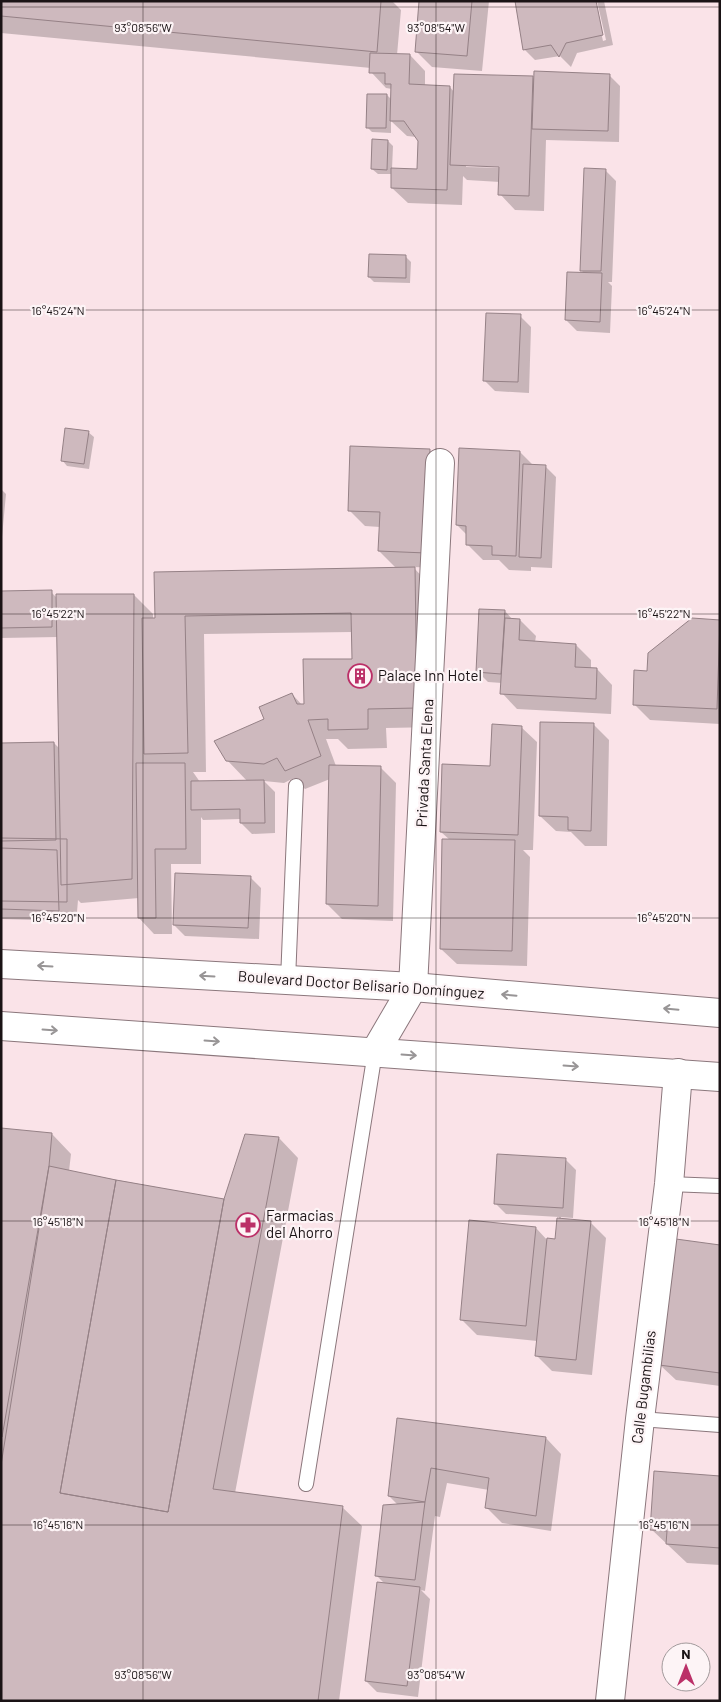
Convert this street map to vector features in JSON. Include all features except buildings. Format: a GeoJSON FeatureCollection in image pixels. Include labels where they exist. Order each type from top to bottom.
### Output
{"type":"FeatureCollection","features":[{"type":"Feature","properties":{"kind":"main road","name":"Privada Santa Elena"},"geometry":{"type":"LineString","coordinates":[[375,1052],[414,987],[440,463]]}},
{"type":"Feature","properties":{"kind":"main road","name":"Boulevard Doctor Belisario Domínguez"},"geometry":{"type":"LineString","coordinates":[[1,964],[414,987],[720,1013]]}},
{"type":"Feature","properties":{"kind":"main road"},"geometry":{"type":"LineString","coordinates":[[1,1026],[720,1077]]}},
{"type":"Feature","properties":{"kind":"main road","name":"Calle Bugambilias"},"geometry":{"type":"LineString","coordinates":[[610,1701],[640,1419],[669,1184],[678,1073]]}},
{"type":"Feature","properties":{"kind":"lane"},"geometry":{"type":"LineString","coordinates":[[288,980],[296,786]]}},
{"type":"Feature","properties":{"kind":"lane"},"geometry":{"type":"LineString","coordinates":[[306,1484],[375,1052]]}},
{"type":"Feature","properties":{"kind":"lane"},"geometry":{"type":"LineString","coordinates":[[669,1184],[720,1186]]}},
{"type":"Feature","properties":{"kind":"lane"},"geometry":{"type":"LineString","coordinates":[[640,1419],[720,1425]]}},
{"type":"Feature","properties":{"kind":"place","name":"Palace Inn Hotel"},"geometry":{"type":"Point","coordinates":[360,676]}},
{"type":"Feature","properties":{"kind":"place","name":"Farmacias del Ahorro"},"geometry":{"type":"Point","coordinates":[248,1225]}}]}
